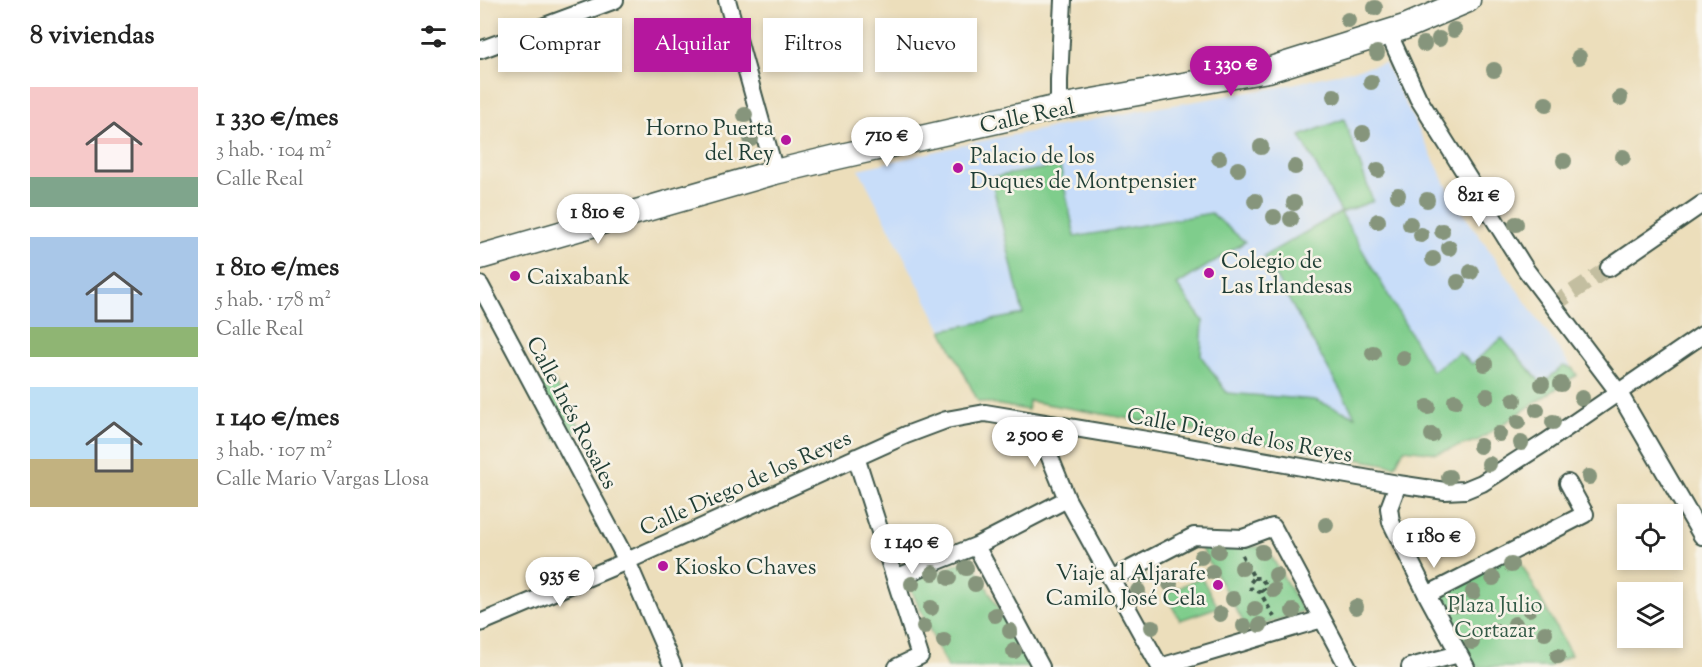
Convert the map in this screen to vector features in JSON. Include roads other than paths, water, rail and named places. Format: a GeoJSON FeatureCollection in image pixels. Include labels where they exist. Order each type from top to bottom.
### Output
{"type":"FeatureCollection","features":[{"type":"Feature","properties":{"kind":"main road","name":"Calle Real"},"geometry":{"type":"LineString","coordinates":[[480,257],[775,172],[1059,107],[1268,70],[1388,32],[1468,0]]}},
{"type":"Feature","properties":{"kind":"street"},"geometry":{"type":"LineString","coordinates":[[480,50],[615,0]]}},
{"type":"Feature","properties":{"kind":"street"},"geometry":{"type":"LineString","coordinates":[[727,0],[775,172]]}},
{"type":"Feature","properties":{"kind":"street"},"geometry":{"type":"LineString","coordinates":[[1059,107],[1063,0]]}},
{"type":"Feature","properties":{"kind":"street"},"geometry":{"type":"LineString","coordinates":[[1388,32],[1418,98],[1526,270],[1619,393],[1702,536]]}},
{"type":"Feature","properties":{"kind":"street"},"geometry":{"type":"LineString","coordinates":[[1608,268],[1702,204]]}},
{"type":"Feature","properties":{"kind":"street","name":"Calle Inés Rosales"},"geometry":{"type":"LineString","coordinates":[[480,285],[627,561],[673,667]]}},
{"type":"Feature","properties":{"kind":"street","name":"Calle Diego de los Reyes"},"geometry":{"type":"LineString","coordinates":[[480,623],[627,561],[856,457],[946,420],[985,413],[1398,484],[1445,491],[1465,490],[1482,483],[1702,335]]}},
{"type":"Feature","properties":{"kind":"street"},"geometry":{"type":"LineString","coordinates":[[1036,423],[1067,499],[1160,667],[1322,619]]}},
{"type":"Feature","properties":{"kind":"street"},"geometry":{"type":"LineString","coordinates":[[856,457],[920,656],[897,667]]}},
{"type":"Feature","properties":{"kind":"street"},"geometry":{"type":"LineString","coordinates":[[1427,595],[1585,514],[1568,483]]}},
{"type":"Feature","properties":{"kind":"street"},"geometry":{"type":"LineString","coordinates":[[1398,484],[1389,508],[1391,522],[1462,660],[1410,667]]}},
{"type":"Feature","properties":{"kind":"street"},"geometry":{"type":"LineString","coordinates":[[895,578],[976,546],[1067,499]]}},
{"type":"Feature","properties":{"kind":"street"},"geometry":{"type":"LineString","coordinates":[[1111,579],[1194,536],[1243,538],[1273,527],[1348,667]]}},
{"type":"Feature","properties":{"kind":"street"},"geometry":{"type":"LineString","coordinates":[[976,546],[1041,667]]}},
{"type":"Feature","properties":{"kind":"tunnel"},"geometry":{"type":"LineString","coordinates":[[1553,305],[1609,268]]}},
{"type":"Feature","properties":{"kind":"place","name":"Horno Puerta del Rey"},"geometry":{"type":"Point","coordinates":[786,140]}},
{"type":"Feature","properties":{"kind":"place","name":"Palacio de los Duques de Montpensier"},"geometry":{"type":"Point","coordinates":[958,168]}},
{"type":"Feature","properties":{"kind":"place","name":"Colegio de Las Irlandesas"},"geometry":{"type":"Point","coordinates":[1209,273]}},
{"type":"Feature","properties":{"kind":"place","name":"Caixabank"},"geometry":{"type":"Point","coordinates":[515,276]}},
{"type":"Feature","properties":{"kind":"place","name":"Kiosko Chaves"},"geometry":{"type":"Point","coordinates":[663,566]}},
{"type":"Feature","properties":{"kind":"place","name":"Viaje al Aljarafe Camilo José Cela"},"geometry":{"type":"Point","coordinates":[1218,585]}},
{"type":"Feature","properties":{"kind":"park label","name":"Plaza Julio Cortazar"},"geometry":{"type":"Point","coordinates":[1495,616]}}]}
